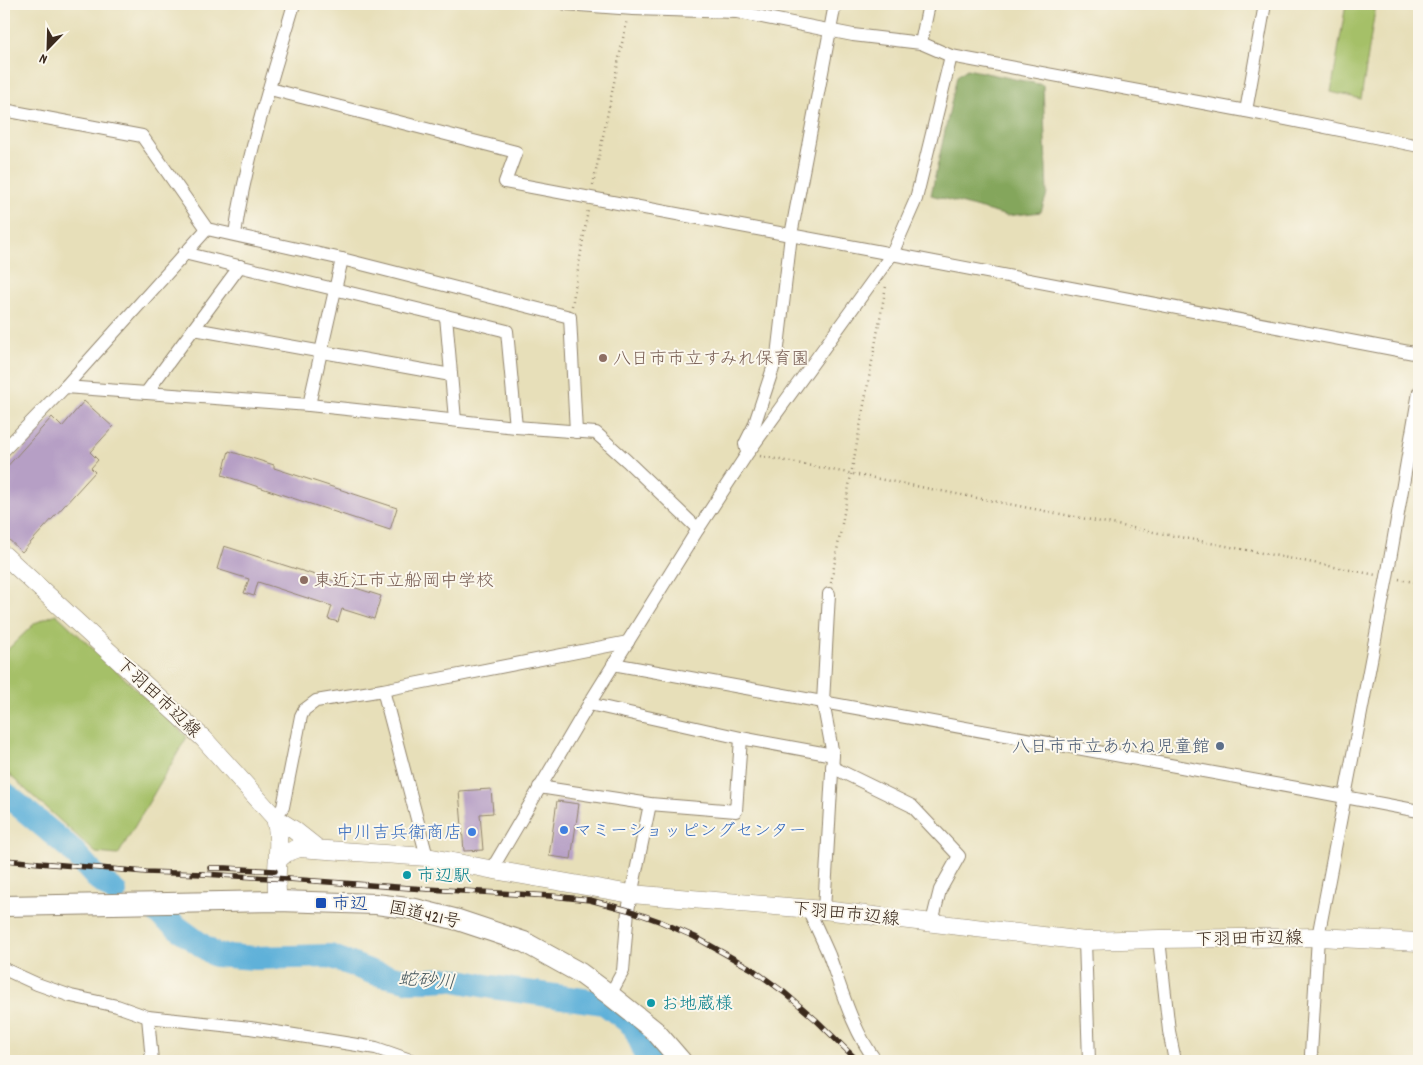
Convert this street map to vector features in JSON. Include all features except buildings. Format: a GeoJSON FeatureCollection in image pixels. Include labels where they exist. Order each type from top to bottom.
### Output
{"type":"FeatureCollection","features":[{"type":"Feature","properties":{"kind":"highway","name":"国道421号"},"geometry":{"type":"LineString","coordinates":[[4,906],[278,902],[376,904],[415,909],[458,920],[524,942],[580,973],[655,1031],[681,1061]]}},
{"type":"Feature","properties":{"kind":"main road","name":"下羽田市辺線"},"geometry":{"type":"LineString","coordinates":[[4,555],[204,739],[275,818],[318,849]]}},
{"type":"Feature","properties":{"kind":"main road"},"geometry":{"type":"LineString","coordinates":[[275,818],[279,830],[279,859],[275,888],[278,902]]}},
{"type":"Feature","properties":{"kind":"main road","name":"下羽田市辺線"},"geometry":{"type":"LineString","coordinates":[[279,859],[286,853],[300,848],[427,857],[631,894],[932,922],[1085,941],[1318,937],[1419,942]]}},
{"type":"Feature","properties":{"kind":"street"},"geometry":{"type":"LineString","coordinates":[[235,234],[247,168],[294,4]]}},
{"type":"Feature","properties":{"kind":"street"},"geometry":{"type":"LineString","coordinates":[[566,4],[736,12],[853,36],[921,43],[951,56],[1419,146]]}},
{"type":"Feature","properties":{"kind":"street"},"geometry":{"type":"LineString","coordinates":[[747,454],[745,444],[754,426],[777,356],[791,236],[835,4]]}},
{"type":"Feature","properties":{"kind":"street"},"geometry":{"type":"LineString","coordinates":[[921,43],[929,4]]}},
{"type":"Feature","properties":{"kind":"street"},"geometry":{"type":"LineString","coordinates":[[1246,112],[1265,4]]}},
{"type":"Feature","properties":{"kind":"street"},"geometry":{"type":"LineString","coordinates":[[489,869],[496,862],[588,704],[747,454],[892,254],[916,199],[951,56]]}},
{"type":"Feature","properties":{"kind":"street"},"geometry":{"type":"LineString","coordinates":[[270,89],[516,152],[505,182],[1419,354]]}},
{"type":"Feature","properties":{"kind":"street"},"geometry":{"type":"LineString","coordinates":[[4,110],[142,136],[207,229],[342,258],[570,318],[576,432]]}},
{"type":"Feature","properties":{"kind":"street"},"geometry":{"type":"LineString","coordinates":[[4,450],[65,387],[207,229]]}},
{"type":"Feature","properties":{"kind":"street"},"geometry":{"type":"LineString","coordinates":[[184,253],[508,331],[516,426]]}},
{"type":"Feature","properties":{"kind":"street"},"geometry":{"type":"LineString","coordinates":[[309,405],[342,258]]}},
{"type":"Feature","properties":{"kind":"street"},"geometry":{"type":"LineString","coordinates":[[146,394],[240,266]]}},
{"type":"Feature","properties":{"kind":"street"},"geometry":{"type":"LineString","coordinates":[[446,316],[455,420]]}},
{"type":"Feature","properties":{"kind":"street"},"geometry":{"type":"LineString","coordinates":[[194,329],[451,375]]}},
{"type":"Feature","properties":{"kind":"street"},"geometry":{"type":"LineString","coordinates":[[65,387],[309,405],[596,433],[698,529]]}},
{"type":"Feature","properties":{"kind":"street"},"geometry":{"type":"LineString","coordinates":[[1314,1061],[1311,1054],[1318,937],[1387,577],[1419,392]]}},
{"type":"Feature","properties":{"kind":"street"},"geometry":{"type":"LineString","coordinates":[[829,594],[823,702],[832,761],[816,910],[828,953],[846,1004],[866,1048],[876,1061]]}},
{"type":"Feature","properties":{"kind":"street"},"geometry":{"type":"LineString","coordinates":[[275,818],[283,807],[301,716],[304,710],[316,701],[383,690],[628,642]]}},
{"type":"Feature","properties":{"kind":"street"},"geometry":{"type":"LineString","coordinates":[[613,664],[1419,811]]}},
{"type":"Feature","properties":{"kind":"street"},"geometry":{"type":"LineString","coordinates":[[383,690],[427,857]]}},
{"type":"Feature","properties":{"kind":"street"},"geometry":{"type":"LineString","coordinates":[[588,704],[741,738],[832,761],[912,806],[959,856],[940,890],[932,922]]}},
{"type":"Feature","properties":{"kind":"street"},"geometry":{"type":"LineString","coordinates":[[539,787],[650,804],[736,811],[741,738]]}},
{"type":"Feature","properties":{"kind":"street"},"geometry":{"type":"LineString","coordinates":[[610,995],[623,971],[628,910],[650,804]]}},
{"type":"Feature","properties":{"kind":"street"},"geometry":{"type":"LineString","coordinates":[[1159,939],[1169,1031],[1175,1061]]}},
{"type":"Feature","properties":{"kind":"street"},"geometry":{"type":"LineString","coordinates":[[1085,941],[1089,1061]]}},
{"type":"Feature","properties":{"kind":"street"},"geometry":{"type":"LineString","coordinates":[[4,969],[37,984],[71,996],[117,1006],[148,1017],[250,1028],[376,1048],[413,1061]]}},
{"type":"Feature","properties":{"kind":"street"},"geometry":{"type":"LineString","coordinates":[[148,1017],[152,1061]]}},
{"type":"Feature","properties":{"kind":"path"},"geometry":{"type":"LineString","coordinates":[[1402,4],[1419,7]]}},
{"type":"Feature","properties":{"kind":"path"},"geometry":{"type":"LineString","coordinates":[[570,318],[590,198],[629,8]]}},
{"type":"Feature","properties":{"kind":"path"},"geometry":{"type":"LineString","coordinates":[[829,594],[886,283]]}},
{"type":"Feature","properties":{"kind":"path"},"geometry":{"type":"LineString","coordinates":[[747,454],[1419,583]]}},
{"type":"Feature","properties":{"kind":"green space"},"geometry":{"type":"Polygon","coordinates":[[[1346,4],[1376,4],[1361,99],[1331,92],[1346,4]]]}},
{"type":"Feature","properties":{"kind":"green space"},"geometry":{"type":"Polygon","coordinates":[[[967,69],[1043,85],[1047,194],[1041,212],[1007,216],[931,195],[957,76],[967,69]]]}},
{"type":"Feature","properties":{"kind":"green space"},"geometry":{"type":"Polygon","coordinates":[[[56,614],[187,737],[118,855],[96,853],[4,770],[4,653],[35,623],[56,614]]]}},
{"type":"Feature","properties":{"kind":"waterway","name":"蛇砂川"},"geometry":{"type":"LineString","coordinates":[[4,793],[71,849],[96,877],[115,892]]}},
{"type":"Feature","properties":{"kind":"waterway","name":"蛇砂川"},"geometry":{"type":"LineString","coordinates":[[159,914],[215,955],[255,958],[330,956],[374,973],[411,981],[449,979],[604,1003],[634,1026],[649,1061]]}},
{"type":"Feature","properties":{"kind":"railway"},"geometry":{"type":"LineString","coordinates":[[4,860],[146,872],[288,879],[590,900],[659,921],[695,937],[752,969],[785,993],[815,1019],[858,1061]]}},
{"type":"Feature","properties":{"kind":"railway"},"geometry":{"type":"LineString","coordinates":[[210,868],[275,871]]}},
{"type":"Feature","properties":{"kind":"place","name":"八日市市立すみれ保育園"},"geometry":{"type":"Point","coordinates":[603,358]}},
{"type":"Feature","properties":{"kind":"place","name":"東近江市立船岡中学校"},"geometry":{"type":"Point","coordinates":[304,580]}},
{"type":"Feature","properties":{"kind":"place","name":"八日市市立あかね児童館"},"geometry":{"type":"Point","coordinates":[1220,746]}},
{"type":"Feature","properties":{"kind":"place","name":"マミーショッピングセンター"},"geometry":{"type":"Point","coordinates":[564,830]}},
{"type":"Feature","properties":{"kind":"place","name":"中川吉兵衛商店"},"geometry":{"type":"Point","coordinates":[472,832]}},
{"type":"Feature","properties":{"kind":"place","name":"市辺駅"},"geometry":{"type":"Point","coordinates":[407,875]}},
{"type":"Feature","properties":{"kind":"place","name":"市辺"},"geometry":{"type":"Point","coordinates":[321,903]}},
{"type":"Feature","properties":{"kind":"place","name":"お地蔵様"},"geometry":{"type":"Point","coordinates":[651,1003]}}]}
